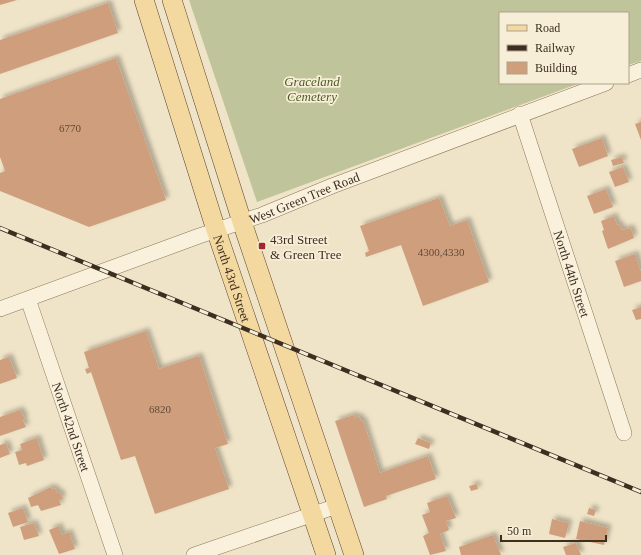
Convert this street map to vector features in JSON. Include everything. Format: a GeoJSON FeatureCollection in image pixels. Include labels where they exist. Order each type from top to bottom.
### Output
{"type":"FeatureCollection","features":[{"type":"Feature","properties":{"kind":"main road","name":"North 43rd Street"},"geometry":{"type":"LineString","coordinates":[[144,0],[216,230],[326,555]]}},
{"type":"Feature","properties":{"kind":"main road","name":"North 43rd Street"},"geometry":{"type":"LineString","coordinates":[[172,0],[242,222],[354,555]]}},
{"type":"Feature","properties":{"kind":"street"},"geometry":{"type":"LineString","coordinates":[[629,75],[641,70]]}},
{"type":"Feature","properties":{"kind":"street","name":"West Green Tree Road"},"geometry":{"type":"LineString","coordinates":[[0,308],[242,222],[520,114],[603,84]]}},
{"type":"Feature","properties":{"kind":"street","name":"North 44th Street"},"geometry":{"type":"LineString","coordinates":[[520,114],[624,432]]}},
{"type":"Feature","properties":{"kind":"street","name":"North 42nd Street"},"geometry":{"type":"LineString","coordinates":[[28,299],[115,555]]}},
{"type":"Feature","properties":{"kind":"street"},"geometry":{"type":"LineString","coordinates":[[194,555],[337,506]]}},
{"type":"Feature","properties":{"kind":"green space","name":"Graceland Cemetery"},"geometry":{"type":"Polygon","coordinates":[[[189,0],[641,0],[641,61],[629,65],[629,12],[499,12],[499,84],[577,84],[257,202],[189,0]]]}},
{"type":"Feature","properties":{"kind":"building"},"geometry":{"type":"Polygon","coordinates":[[[0,0],[17,0],[0,5],[0,0]]]}},
{"type":"Feature","properties":{"kind":"building"},"geometry":{"type":"Polygon","coordinates":[[[108,3],[118,33],[0,74],[0,40],[108,3]]]}},
{"type":"Feature","properties":{"kind":"building"},"geometry":{"type":"Polygon","coordinates":[[[116,58],[166,200],[89,227],[0,191],[0,173],[5,171],[0,157],[0,99],[116,58]]]}},
{"type":"Feature","properties":{"kind":"building"},"geometry":{"type":"Polygon","coordinates":[[[641,122],[641,140],[635,124],[641,122]]]}},
{"type":"Feature","properties":{"kind":"building"},"geometry":{"type":"Polygon","coordinates":[[[602,138],[608,156],[579,167],[572,149],[602,138]]]}},
{"type":"Feature","properties":{"kind":"building"},"geometry":{"type":"Polygon","coordinates":[[[622,157],[624,163],[613,166],[611,160],[622,157]]]}},
{"type":"Feature","properties":{"kind":"building"},"geometry":{"type":"Polygon","coordinates":[[[623,167],[629,182],[615,187],[609,172],[623,167]]]}},
{"type":"Feature","properties":{"kind":"building"},"geometry":{"type":"Polygon","coordinates":[[[606,189],[613,207],[594,214],[587,196],[606,189]]]}},
{"type":"Feature","properties":{"kind":"building"},"geometry":{"type":"Polygon","coordinates":[[[439,198],[450,226],[467,220],[489,282],[423,306],[401,245],[366,257],[365,253],[369,251],[360,226],[439,198]]]}},
{"type":"Feature","properties":{"kind":"building"},"geometry":{"type":"Polygon","coordinates":[[[614,216],[617,225],[619,224],[622,230],[631,228],[634,238],[608,249],[602,231],[604,230],[601,221],[614,216]]]}},
{"type":"Feature","properties":{"kind":"building"},"geometry":{"type":"Polygon","coordinates":[[[635,254],[641,272],[641,281],[624,287],[615,261],[635,254]]]}},
{"type":"Feature","properties":{"kind":"building"},"geometry":{"type":"Polygon","coordinates":[[[641,307],[641,319],[636,320],[632,310],[641,307]]]}},
{"type":"Feature","properties":{"kind":"building"},"geometry":{"type":"Polygon","coordinates":[[[146,331],[159,369],[199,356],[228,444],[215,448],[229,489],[155,514],[135,456],[121,460],[91,372],[87,374],[85,369],[89,368],[84,352],[146,331]]]}},
{"type":"Feature","properties":{"kind":"building"},"geometry":{"type":"Polygon","coordinates":[[[9,357],[17,378],[0,384],[0,360],[9,357]]]}},
{"type":"Feature","properties":{"kind":"building"},"geometry":{"type":"Polygon","coordinates":[[[20,410],[25,419],[23,420],[26,427],[0,436],[0,417],[20,410]]]}},
{"type":"Feature","properties":{"kind":"building"},"geometry":{"type":"Polygon","coordinates":[[[354,415],[355,418],[359,416],[361,421],[363,420],[380,473],[428,456],[436,479],[386,496],[387,499],[364,507],[335,421],[354,415]]]}},
{"type":"Feature","properties":{"kind":"building"},"geometry":{"type":"Polygon","coordinates":[[[37,438],[44,460],[27,466],[26,463],[19,465],[15,452],[22,450],[20,444],[37,438]]]}},
{"type":"Feature","properties":{"kind":"building"},"geometry":{"type":"Polygon","coordinates":[[[418,438],[431,443],[429,449],[415,444],[418,438]]]}},
{"type":"Feature","properties":{"kind":"building"},"geometry":{"type":"Polygon","coordinates":[[[6,443],[10,454],[0,458],[0,445],[6,443]]]}},
{"type":"Feature","properties":{"kind":"building"},"geometry":{"type":"Polygon","coordinates":[[[477,484],[478,489],[471,491],[469,486],[477,484]]]}},
{"type":"Feature","properties":{"kind":"building"},"geometry":{"type":"Polygon","coordinates":[[[51,487],[52,489],[55,488],[57,493],[60,492],[63,499],[59,500],[61,505],[41,511],[38,505],[31,507],[28,498],[51,487]]]}},
{"type":"Feature","properties":{"kind":"building"},"geometry":{"type":"Polygon","coordinates":[[[447,496],[456,518],[446,521],[449,530],[440,534],[446,551],[430,555],[423,536],[429,533],[422,515],[430,512],[427,503],[447,496]]]}},
{"type":"Feature","properties":{"kind":"building"},"geometry":{"type":"Polygon","coordinates":[[[23,508],[28,522],[13,527],[8,513],[23,508]]]}},
{"type":"Feature","properties":{"kind":"building"},"geometry":{"type":"Polygon","coordinates":[[[589,508],[596,510],[594,516],[587,514],[589,508]]]}},
{"type":"Feature","properties":{"kind":"building"},"geometry":{"type":"Polygon","coordinates":[[[552,519],[569,523],[565,538],[549,534],[552,519]]]}},
{"type":"Feature","properties":{"kind":"building"},"geometry":{"type":"Polygon","coordinates":[[[580,521],[608,528],[604,545],[576,539],[580,521]]]}},
{"type":"Feature","properties":{"kind":"building"},"geometry":{"type":"Polygon","coordinates":[[[34,523],[39,536],[24,540],[20,527],[34,523]]]}},
{"type":"Feature","properties":{"kind":"building"},"geometry":{"type":"Polygon","coordinates":[[[59,526],[62,535],[69,532],[75,549],[59,554],[49,530],[59,526]]]}},
{"type":"Feature","properties":{"kind":"building"},"geometry":{"type":"Polygon","coordinates":[[[493,535],[501,555],[461,555],[459,547],[493,535]]]}},
{"type":"Feature","properties":{"kind":"building"},"geometry":{"type":"Polygon","coordinates":[[[576,543],[581,555],[566,555],[563,547],[576,543]]]}},
{"type":"Feature","properties":{"kind":"railway"},"geometry":{"type":"LineString","coordinates":[[0,228],[641,492]]}},
{"type":"Feature","properties":{"kind":"place","name":"43rd Street & Green Tree"},"geometry":{"type":"Point","coordinates":[262,246]}}]}
